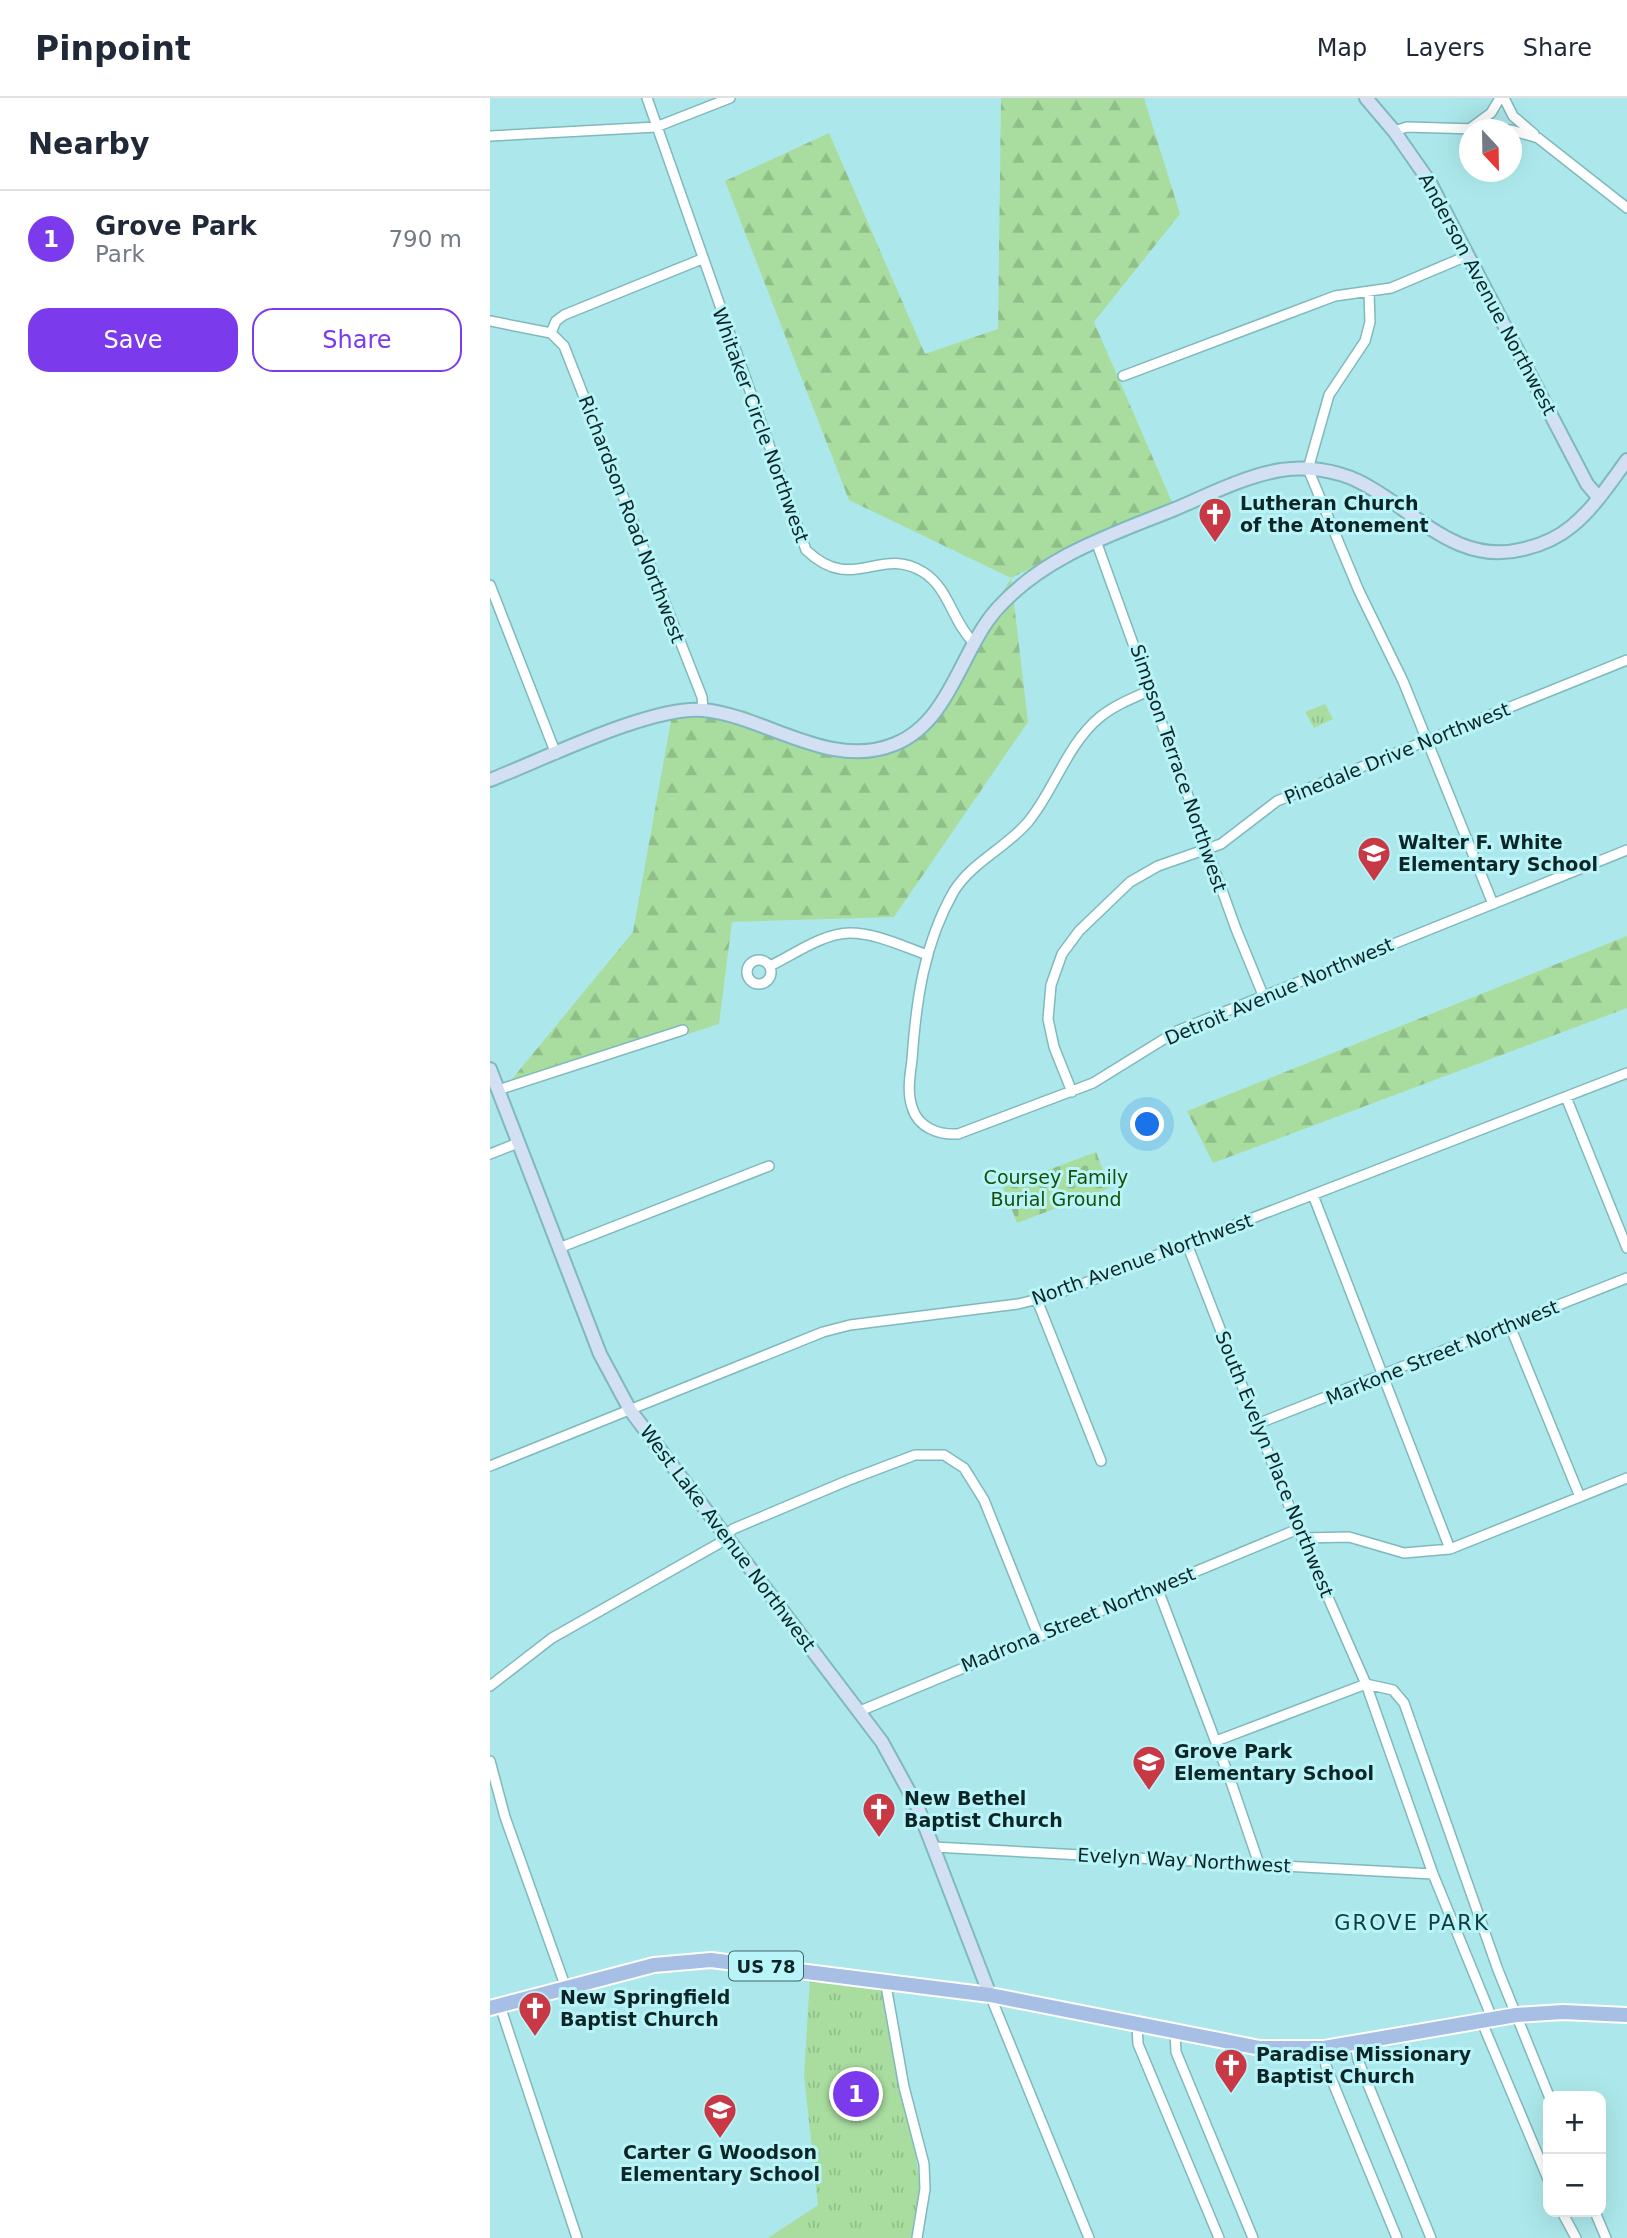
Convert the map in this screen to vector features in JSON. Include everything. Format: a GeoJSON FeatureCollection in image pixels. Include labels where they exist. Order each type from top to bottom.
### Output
{"type":"FeatureCollection","features":[{"type":"Feature","properties":{"kind":"main road","name":"US 78"},"geometry":{"type":"LineString","coordinates":[[495,2007],[681,1960],[711,1960],[990,1995],[1260,2048],[1324,2048],[1516,2015],[1563,2012],[1627,2015]]}},
{"type":"Feature","properties":{"kind":"street","name":"Whitaker Circle Northwest"},"geometry":{"type":"LineString","coordinates":[[648,98],[702,259],[806,550],[820,563],[840,571],[893,563],[920,570],[940,587],[959,628],[973,642]]}},
{"type":"Feature","properties":{"kind":"street"},"geometry":{"type":"LineString","coordinates":[[490,136],[656,127],[730,98]]}},
{"type":"Feature","properties":{"kind":"street","name":"Anderson Avenue Northwest"},"geometry":{"type":"LineString","coordinates":[[1366,98],[1394,131],[1429,181],[1587,484],[1599,498]]}},
{"type":"Feature","properties":{"kind":"street"},"geometry":{"type":"LineString","coordinates":[[1483,119],[1502,98],[1513,116],[1627,208]]}},
{"type":"Feature","properties":{"kind":"street"},"geometry":{"type":"LineString","coordinates":[[1394,131],[1407,127],[1459,127]]}},
{"type":"Feature","properties":{"kind":"street"},"geometry":{"type":"LineString","coordinates":[[1522,133],[1538,138]]}},
{"type":"Feature","properties":{"kind":"street"},"geometry":{"type":"LineString","coordinates":[[1124,376],[1335,296],[1391,288],[1469,255]]}},
{"type":"Feature","properties":{"kind":"street"},"geometry":{"type":"LineString","coordinates":[[490,321],[551,333],[556,321],[564,314],[702,259]]}},
{"type":"Feature","properties":{"kind":"street"},"geometry":{"type":"LineString","coordinates":[[1368,292],[1370,322],[1365,341],[1329,395],[1308,469],[1359,592],[1403,681],[1493,904]]}},
{"type":"Feature","properties":{"kind":"street","name":"Richardson Road Northwest"},"geometry":{"type":"LineString","coordinates":[[551,333],[564,346],[702,697],[703,710]]}},
{"type":"Feature","properties":{"kind":"street"},"geometry":{"type":"LineString","coordinates":[[490,780],[658,714],[703,710],[823,746],[863,750],[885,748],[909,737],[930,717],[973,642],[996,609],[1025,581],[1059,558],[1096,541],[1261,476],[1308,469],[1337,473],[1357,481],[1443,538],[1487,552],[1520,550],[1556,536],[1572,526],[1599,498],[1627,460]]}},
{"type":"Feature","properties":{"kind":"street","name":"Simpson Terrace Northwest"},"geometry":{"type":"LineString","coordinates":[[1096,541],[1207,849],[1263,995]]}},
{"type":"Feature","properties":{"kind":"street"},"geometry":{"type":"LineString","coordinates":[[490,585],[556,754]]}},
{"type":"Feature","properties":{"kind":"street","name":"Pinedale Drive Northwest"},"geometry":{"type":"LineString","coordinates":[[1072,1092],[1054,1046],[1048,1019],[1051,985],[1062,954],[1079,932],[1130,882],[1158,866],[1235,836],[1277,801],[1627,660]]}},
{"type":"Feature","properties":{"kind":"street","name":"Detroit Avenue Northwest"},"geometry":{"type":"LineString","coordinates":[[1151,690],[1114,707],[1085,732],[1028,821],[973,869],[956,888],[943,912],[915,1004],[909,1092],[912,1109],[922,1123],[939,1133],[958,1134],[1072,1092],[1113,1073],[1177,1031],[1627,850]]}},
{"type":"Feature","properties":{"kind":"street"},"geometry":{"type":"LineString","coordinates":[[770,966],[820,941],[848,932],[868,934],[928,955]]}},
{"type":"Feature","properties":{"kind":"street"},"geometry":{"type":"LineString","coordinates":[[498,1090],[683,1030]]}},
{"type":"Feature","properties":{"kind":"street","name":"West Lake Avenue Northwest"},"geometry":{"type":"LineString","coordinates":[[490,1069],[600,1354],[631,1410],[860,1711],[901,1775],[934,1847],[990,1995]]}},
{"type":"Feature","properties":{"kind":"street","name":"North Avenue Northwest"},"geometry":{"type":"LineString","coordinates":[[490,1466],[822,1332],[1037,1300],[1627,1073]]}},
{"type":"Feature","properties":{"kind":"street"},"geometry":{"type":"LineString","coordinates":[[1566,1097],[1627,1248]]}},
{"type":"Feature","properties":{"kind":"street"},"geometry":{"type":"LineString","coordinates":[[490,1154],[518,1143]]}},
{"type":"Feature","properties":{"kind":"street"},"geometry":{"type":"LineString","coordinates":[[559,1248],[769,1166]]}},
{"type":"Feature","properties":{"kind":"street"},"geometry":{"type":"LineString","coordinates":[[1313,1195],[1450,1549]]}},
{"type":"Feature","properties":{"kind":"street","name":"South Evelyn Place Northwest"},"geometry":{"type":"LineString","coordinates":[[1187,1244],[1298,1529],[1366,1684],[1433,1874],[1543,2166]]}},
{"type":"Feature","properties":{"kind":"street","name":"Markone Street Northwest"},"geometry":{"type":"LineString","coordinates":[[1257,1424],[1383,1377],[1627,1278]]}},
{"type":"Feature","properties":{"kind":"street"},"geometry":{"type":"LineString","coordinates":[[1037,1300],[1101,1461]]}},
{"type":"Feature","properties":{"kind":"street"},"geometry":{"type":"LineString","coordinates":[[1510,1326],[1580,1497]]}},
{"type":"Feature","properties":{"kind":"street"},"geometry":{"type":"LineString","coordinates":[[490,1686],[552,1638],[636,1594],[718,1544],[733,1529],[915,1455],[944,1455],[964,1468],[984,1500],[1038,1635]]}},
{"type":"Feature","properties":{"kind":"street"},"geometry":{"type":"LineString","coordinates":[[1302,1538],[1349,1537],[1404,1553],[1450,1549],[1627,1478]]}},
{"type":"Feature","properties":{"kind":"street","name":"Madrona Street Northwest"},"geometry":{"type":"LineString","coordinates":[[860,1711],[1298,1529]]}},
{"type":"Feature","properties":{"kind":"street"},"geometry":{"type":"LineString","coordinates":[[1157,1587],[1216,1741],[1259,1864]]}},
{"type":"Feature","properties":{"kind":"street"},"geometry":{"type":"LineString","coordinates":[[1216,1741],[1366,1684],[1393,1690],[1404,1703],[1516,2015],[1547,2091]]}},
{"type":"Feature","properties":{"kind":"street"},"geometry":{"type":"LineString","coordinates":[[490,1760],[505,1817],[566,1988]]}},
{"type":"Feature","properties":{"kind":"street","name":"Evelyn Way Northwest"},"geometry":{"type":"LineString","coordinates":[[934,1847],[1433,1874]]}},
{"type":"Feature","properties":{"kind":"street"},"geometry":{"type":"LineString","coordinates":[[885,1980],[904,2087],[924,2164],[925,2189],[918,2238]]}},
{"type":"Feature","properties":{"kind":"street"},"geometry":{"type":"LineString","coordinates":[[990,1995],[1089,2238]]}},
{"type":"Feature","properties":{"kind":"street"},"geometry":{"type":"LineString","coordinates":[[495,2007],[577,2238]]}},
{"type":"Feature","properties":{"kind":"street"},"geometry":{"type":"LineString","coordinates":[[1137,2024],[1138,2044],[1220,2238]]}},
{"type":"Feature","properties":{"kind":"street"},"geometry":{"type":"LineString","coordinates":[[1175,2032],[1176,2052],[1253,2238]]}},
{"type":"Feature","properties":{"kind":"street"},"geometry":{"type":"LineString","coordinates":[[1355,2044],[1358,2060],[1431,2238]]}},
{"type":"Feature","properties":{"kind":"street"},"geometry":{"type":"LineString","coordinates":[[1324,2048],[1326,2066],[1397,2238]]}},
{"type":"Feature","properties":{"kind":"street"},"geometry":{"type":"LineString","coordinates":[[1565,2217],[1576,2238]]}},
{"type":"Feature","properties":{"kind":"street"},"geometry":{"type":"LineString","coordinates":[[1597,2217],[1606,2238]]}},
{"type":"Feature","properties":{"kind":"green space"},"geometry":{"type":"Polygon","coordinates":[[[1001,98],[1144,98],[1180,214],[1094,322],[1178,516],[1067,551],[1011,578],[849,500],[725,181],[829,133],[925,354],[998,329],[1001,98]]]}},
{"type":"Feature","properties":{"kind":"green space"},"geometry":{"type":"Polygon","coordinates":[[[1011,578],[1028,722],[894,917],[732,922],[719,1024],[499,1095],[633,932],[672,715],[744,710],[846,754],[902,743],[936,706],[1011,578]]]}},
{"type":"Feature","properties":{"kind":"green space"},"geometry":{"type":"Polygon","coordinates":[[[1325,704],[1333,719],[1314,728],[1305,712],[1325,704]]]}},
{"type":"Feature","properties":{"kind":"green space"},"geometry":{"type":"Polygon","coordinates":[[[1627,936],[1627,1008],[1213,1163],[1187,1111],[1627,936]]]}},
{"type":"Feature","properties":{"kind":"green space","name":"Coursey Family Burial Ground"},"geometry":{"type":"Polygon","coordinates":[[[1096,1152],[1110,1188],[1017,1223],[1003,1187],[1096,1152]]]}},
{"type":"Feature","properties":{"kind":"green space"},"geometry":{"type":"Polygon","coordinates":[[[810,1977],[890,1981],[921,2193],[916,2238],[768,2238],[818,2205],[804,2075],[810,1977]]]}},
{"type":"Feature","properties":{"kind":"place","name":"Lutheran Church of the Atonement"},"geometry":{"type":"Point","coordinates":[1215,544]}},
{"type":"Feature","properties":{"kind":"place","name":"Walter F. White Elementary School"},"geometry":{"type":"Point","coordinates":[1374,883]}},
{"type":"Feature","properties":{"kind":"place","name":"Grove Park Elementary School"},"geometry":{"type":"Point","coordinates":[1149,1792]}},
{"type":"Feature","properties":{"kind":"place","name":"New Bethel Baptist Church"},"geometry":{"type":"Point","coordinates":[879,1839]}},
{"type":"Feature","properties":{"kind":"place","name":"New Springfield Baptist Church"},"geometry":{"type":"Point","coordinates":[535,2038]}},
{"type":"Feature","properties":{"kind":"place","name":"Grove Park"},"geometry":{"type":"Point","coordinates":[856,2094]}},
{"type":"Feature","properties":{"kind":"place","name":"Paradise Missionary Baptist Church"},"geometry":{"type":"Point","coordinates":[1231,2095]}},
{"type":"Feature","properties":{"kind":"place","name":"Carter G Woodson Elementary School"},"geometry":{"type":"Point","coordinates":[720,2140]}},
{"type":"Feature","properties":{"kind":"district","name":"GROVE PARK"},"geometry":{"type":"Point","coordinates":[1412,1923]}}]}
